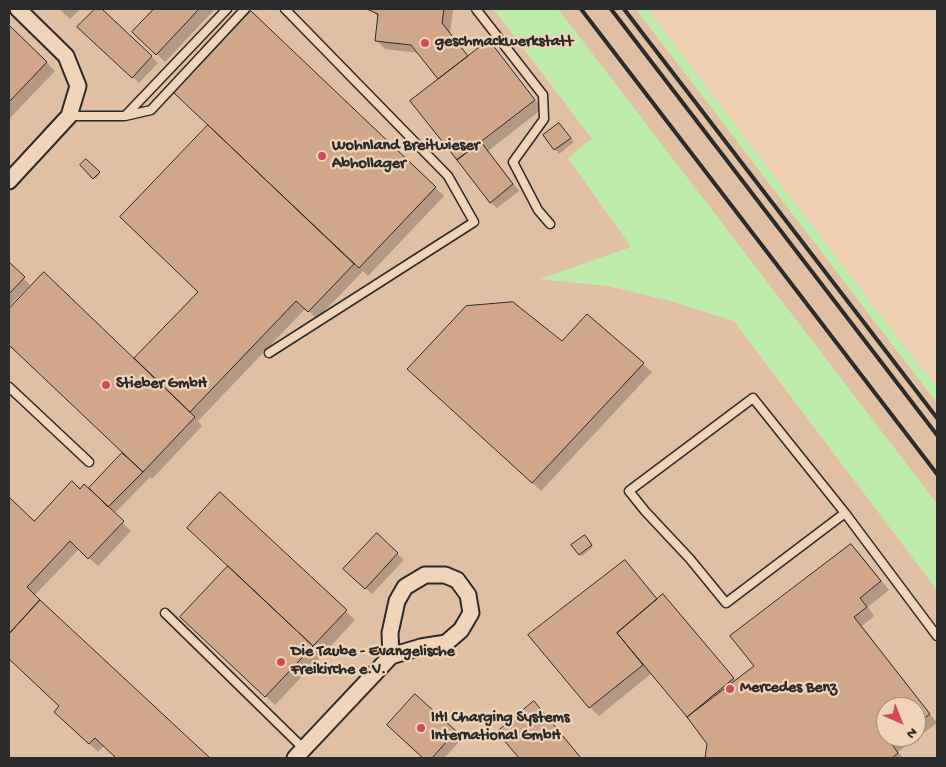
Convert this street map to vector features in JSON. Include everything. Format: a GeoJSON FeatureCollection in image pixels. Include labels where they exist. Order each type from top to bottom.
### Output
{"type":"FeatureCollection","features":[{"type":"Feature","properties":{"kind":"street"},"geometry":{"type":"LineString","coordinates":[[9,181],[69,116],[78,86],[66,56],[18,9]]}},
{"type":"Feature","properties":{"kind":"street"},"geometry":{"type":"LineString","coordinates":[[300,754],[391,656],[421,647],[446,643],[461,630],[471,613],[468,595],[457,580],[445,575],[425,575],[405,587],[397,601],[393,615],[390,633],[391,656]]}},
{"type":"Feature","properties":{"kind":"lane"},"geometry":{"type":"LineString","coordinates":[[125,116],[227,9]]}},
{"type":"Feature","properties":{"kind":"lane"},"geometry":{"type":"LineString","coordinates":[[69,116],[125,116],[151,110],[245,9]]}},
{"type":"Feature","properties":{"kind":"lane"},"geometry":{"type":"LineString","coordinates":[[269,353],[474,222],[448,176],[285,9]]}},
{"type":"Feature","properties":{"kind":"lane"},"geometry":{"type":"LineString","coordinates":[[476,9],[543,95],[544,119],[513,162],[538,210],[550,224]]}},
{"type":"Feature","properties":{"kind":"lane"},"geometry":{"type":"LineString","coordinates":[[9,387],[89,462]]}},
{"type":"Feature","properties":{"kind":"lane"},"geometry":{"type":"LineString","coordinates":[[845,513],[726,603],[690,559],[629,491],[754,398],[845,513],[937,636]]}},
{"type":"Feature","properties":{"kind":"lane"},"geometry":{"type":"LineString","coordinates":[[166,612],[300,754]]}},
{"type":"Feature","properties":{"kind":"shaded area"},"geometry":{"type":"Polygon","coordinates":[[[9,9],[493,9],[593,139],[568,158],[632,247],[542,279],[608,286],[671,301],[734,321],[937,590],[937,758],[9,758],[9,9]]]}},
{"type":"Feature","properties":{"kind":"shaded area"},"geometry":{"type":"Polygon","coordinates":[[[558,9],[636,9],[937,403],[937,504],[558,9]]]}},
{"type":"Feature","properties":{"kind":"green space"},"geometry":{"type":"Polygon","coordinates":[[[494,9],[558,9],[937,504],[937,590],[734,321],[671,301],[608,286],[540,279],[631,247],[568,158],[592,139],[494,9]]]}},
{"type":"Feature","properties":{"kind":"green space"},"geometry":{"type":"Polygon","coordinates":[[[636,9],[647,9],[937,387],[937,403],[636,9]]]}},
{"type":"Feature","properties":{"kind":"building"},"geometry":{"type":"Polygon","coordinates":[[[95,9],[102,9],[152,56],[132,78],[77,27],[95,9]]]}},
{"type":"Feature","properties":{"kind":"building"},"geometry":{"type":"Polygon","coordinates":[[[154,9],[199,9],[156,55],[132,32],[154,9]]]}},
{"type":"Feature","properties":{"kind":"building","name":"geschmackwerkstatt"},"geometry":{"type":"Polygon","coordinates":[[[369,9],[444,9],[442,23],[468,56],[438,79],[411,45],[375,41],[378,14],[369,9]]]}},
{"type":"Feature","properties":{"kind":"building","name":"Wohnland Breitwieser Abhollager"},"geometry":{"type":"Polygon","coordinates":[[[251,11],[436,187],[359,268],[174,93],[251,11]]]}},
{"type":"Feature","properties":{"kind":"building"},"geometry":{"type":"Polygon","coordinates":[[[9,25],[47,62],[9,102],[9,25]]]}},
{"type":"Feature","properties":{"kind":"building"},"geometry":{"type":"Polygon","coordinates":[[[489,40],[535,100],[457,160],[410,101],[489,40]]]}},
{"type":"Feature","properties":{"kind":"building"},"geometry":{"type":"Polygon","coordinates":[[[559,123],[571,138],[554,150],[543,135],[559,123]]]}},
{"type":"Feature","properties":{"kind":"building"},"geometry":{"type":"Polygon","coordinates":[[[208,125],[354,264],[308,312],[296,301],[190,412],[134,358],[198,292],[120,217],[208,125]]]}},
{"type":"Feature","properties":{"kind":"building"},"geometry":{"type":"Polygon","coordinates":[[[481,142],[513,184],[490,203],[457,160],[481,142]]]}},
{"type":"Feature","properties":{"kind":"building"},"geometry":{"type":"Polygon","coordinates":[[[86,159],[100,172],[93,179],[80,165],[86,159]]]}},
{"type":"Feature","properties":{"kind":"building"},"geometry":{"type":"Polygon","coordinates":[[[9,262],[25,277],[9,294],[9,262]]]}},
{"type":"Feature","properties":{"kind":"building","name":"Stieber GmbH"},"geometry":{"type":"Polygon","coordinates":[[[44,272],[195,417],[143,472],[9,345],[9,309],[44,272]]]}},
{"type":"Feature","properties":{"kind":"building"},"geometry":{"type":"Polygon","coordinates":[[[513,302],[562,341],[587,314],[644,363],[532,483],[407,369],[466,306],[513,302]]]}},
{"type":"Feature","properties":{"kind":"building"},"geometry":{"type":"Polygon","coordinates":[[[122,453],[143,472],[108,507],[89,488],[122,453]]]}},
{"type":"Feature","properties":{"kind":"building"},"geometry":{"type":"Polygon","coordinates":[[[72,481],[80,489],[84,484],[124,521],[88,559],[70,541],[27,587],[40,600],[9,634],[9,497],[34,521],[72,481]]]}},
{"type":"Feature","properties":{"kind":"building"},"geometry":{"type":"Polygon","coordinates":[[[220,492],[347,610],[313,646],[187,528],[220,492]]]}},
{"type":"Feature","properties":{"kind":"building"},"geometry":{"type":"Polygon","coordinates":[[[377,533],[398,553],[365,589],[343,569],[377,533]]]}},
{"type":"Feature","properties":{"kind":"building"},"geometry":{"type":"Polygon","coordinates":[[[585,535],[592,545],[579,555],[571,545],[585,535]]]}},
{"type":"Feature","properties":{"kind":"building"},"geometry":{"type":"Polygon","coordinates":[[[851,544],[881,581],[860,598],[867,607],[854,617],[917,697],[876,697],[876,747],[894,747],[898,753],[892,758],[705,758],[707,744],[687,717],[754,666],[730,636],[851,544]]]}},
{"type":"Feature","properties":{"kind":"building"},"geometry":{"type":"Polygon","coordinates":[[[625,560],[657,599],[617,633],[643,665],[589,708],[528,635],[625,560]]]}},
{"type":"Feature","properties":{"kind":"building"},"geometry":{"type":"Polygon","coordinates":[[[228,566],[313,646],[265,697],[180,617],[228,566]]]}},
{"type":"Feature","properties":{"kind":"building"},"geometry":{"type":"Polygon","coordinates":[[[663,594],[734,678],[687,717],[617,633],[663,594]]]}},
{"type":"Feature","properties":{"kind":"building"},"geometry":{"type":"Polygon","coordinates":[[[40,600],[210,758],[116,758],[95,738],[89,744],[54,712],[59,706],[9,659],[9,634],[40,600]]]}},
{"type":"Feature","properties":{"kind":"building","name":"IHI Charging Systems International GmbH"},"geometry":{"type":"Polygon","coordinates":[[[415,694],[456,731],[432,758],[423,758],[387,725],[415,694]]]}},
{"type":"Feature","properties":{"kind":"building"},"geometry":{"type":"Polygon","coordinates":[[[534,701],[581,758],[519,758],[497,732],[534,701]]]}},
{"type":"Feature","properties":{"kind":"building"},"geometry":{"type":"Polygon","coordinates":[[[926,709],[930,714],[926,717],[926,709]]]}},
{"type":"Feature","properties":{"kind":"railway"},"geometry":{"type":"LineString","coordinates":[[581,9],[937,474]]}},
{"type":"Feature","properties":{"kind":"railway"},"geometry":{"type":"LineString","coordinates":[[611,9],[937,435]]}},
{"type":"Feature","properties":{"kind":"railway"},"geometry":{"type":"LineString","coordinates":[[624,9],[937,418]]}},
{"type":"Feature","properties":{"kind":"place","name":"geschmackwerkstatt"},"geometry":{"type":"Point","coordinates":[425,43]}},
{"type":"Feature","properties":{"kind":"place","name":"Wohnland Breitwieser Abhollager"},"geometry":{"type":"Point","coordinates":[322,156]}},
{"type":"Feature","properties":{"kind":"place","name":"Stieber GmbH"},"geometry":{"type":"Point","coordinates":[106,385]}},
{"type":"Feature","properties":{"kind":"place","name":"Die Taube - Evangelische Freikirche e.V."},"geometry":{"type":"Point","coordinates":[281,662]}},
{"type":"Feature","properties":{"kind":"place","name":"Mercedes Benz"},"geometry":{"type":"Point","coordinates":[730,689]}},
{"type":"Feature","properties":{"kind":"place","name":"IHI Charging Systems International GmbH"},"geometry":{"type":"Point","coordinates":[421,728]}}]}
